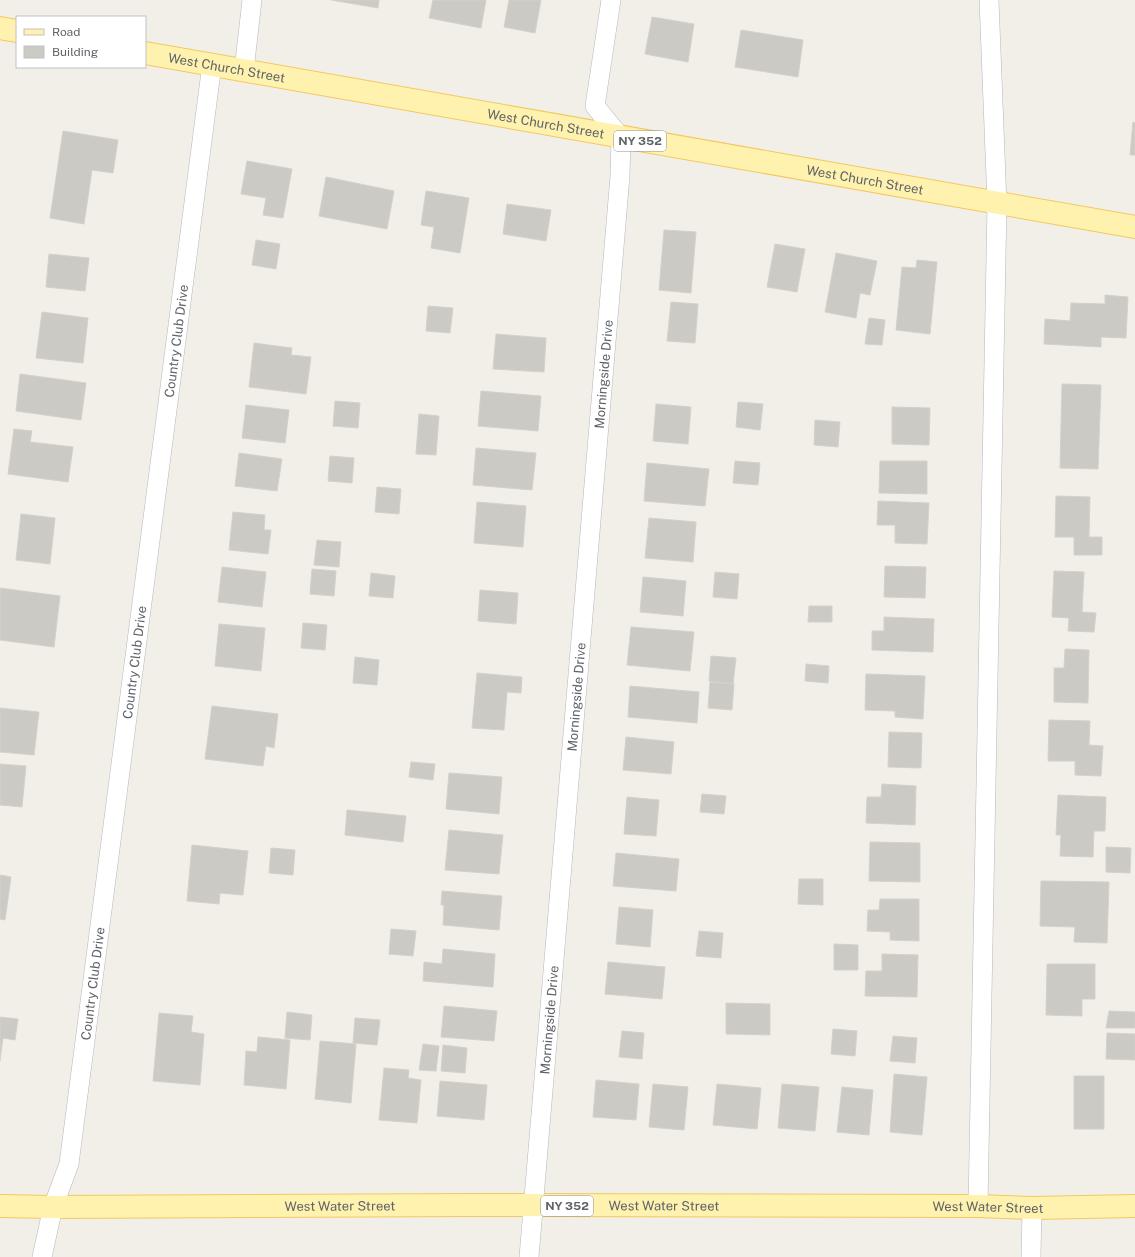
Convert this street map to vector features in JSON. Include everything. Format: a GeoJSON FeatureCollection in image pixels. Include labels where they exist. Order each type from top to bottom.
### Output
{"type":"FeatureCollection","features":[{"type":"Feature","properties":{"kind":"main road"},"geometry":{"type":"LineString","coordinates":[[0,28],[16,30]]}},
{"type":"Feature","properties":{"kind":"main road","name":"West Church Street"},"geometry":{"type":"LineString","coordinates":[[146,53],[621,138],[1135,227]]}},
{"type":"Feature","properties":{"kind":"main road","name":"West Water Street"},"geometry":{"type":"LineString","coordinates":[[0,1206],[978,1206],[1032,1208],[1135,1206]]}},
{"type":"Feature","properties":{"kind":"street"},"geometry":{"type":"LineString","coordinates":[[244,70],[252,0]]}},
{"type":"Feature","properties":{"kind":"street"},"geometry":{"type":"LineString","coordinates":[[611,0],[595,106],[621,138]]}},
{"type":"Feature","properties":{"kind":"street"},"geometry":{"type":"LineString","coordinates":[[978,1206],[997,204],[989,0]]}},
{"type":"Feature","properties":{"kind":"street","name":"Country Club Drive"},"geometry":{"type":"LineString","coordinates":[[42,1257],[53,1207],[68,1164],[212,64]]}},
{"type":"Feature","properties":{"kind":"street","name":"Morningside Drive"},"geometry":{"type":"LineString","coordinates":[[529,1257],[620,176],[621,138]]}},
{"type":"Feature","properties":{"kind":"street"},"geometry":{"type":"LineString","coordinates":[[1031,1257],[1032,1208]]}},
{"type":"Feature","properties":{"kind":"building"},"geometry":{"type":"Polygon","coordinates":[[[331,0],[379,0],[378,8],[331,0]]]}},
{"type":"Feature","properties":{"kind":"building"},"geometry":{"type":"Polygon","coordinates":[[[433,0],[486,0],[481,28],[429,18],[433,0]]]}},
{"type":"Feature","properties":{"kind":"building"},"geometry":{"type":"Polygon","coordinates":[[[509,0],[541,0],[535,33],[504,27],[509,0]]]}},
{"type":"Feature","properties":{"kind":"building"},"geometry":{"type":"Polygon","coordinates":[[[652,17],[694,24],[688,62],[645,54],[652,17]]]}},
{"type":"Feature","properties":{"kind":"building"},"geometry":{"type":"Polygon","coordinates":[[[741,30],[803,40],[798,77],[735,67],[741,30]]]}},
{"type":"Feature","properties":{"kind":"building"},"geometry":{"type":"Polygon","coordinates":[[[1133,122],[1135,123],[1135,155],[1130,155],[1133,122]]]}},
{"type":"Feature","properties":{"kind":"building"},"geometry":{"type":"Polygon","coordinates":[[[63,131],[118,140],[113,173],[92,170],[84,224],[50,218],[63,131]]]}},
{"type":"Feature","properties":{"kind":"building"},"geometry":{"type":"Polygon","coordinates":[[[247,161],[292,169],[283,218],[263,215],[266,198],[241,194],[247,161]]]}},
{"type":"Feature","properties":{"kind":"building"},"geometry":{"type":"Polygon","coordinates":[[[326,177],[394,191],[387,229],[319,216],[326,177]]]}},
{"type":"Feature","properties":{"kind":"building"},"geometry":{"type":"Polygon","coordinates":[[[426,191],[469,198],[460,253],[431,248],[434,227],[421,225],[426,191]]]}},
{"type":"Feature","properties":{"kind":"building"},"geometry":{"type":"Polygon","coordinates":[[[507,204],[551,210],[546,241],[503,234],[507,204]]]}},
{"type":"Feature","properties":{"kind":"building"},"geometry":{"type":"Polygon","coordinates":[[[664,230],[696,232],[691,293],[659,290],[664,230]]]}},
{"type":"Feature","properties":{"kind":"building"},"geometry":{"type":"Polygon","coordinates":[[[256,240],[280,244],[276,269],[252,265],[256,240]]]}},
{"type":"Feature","properties":{"kind":"building"},"geometry":{"type":"Polygon","coordinates":[[[775,244],[805,249],[797,292],[767,287],[775,244]]]}},
{"type":"Feature","properties":{"kind":"building"},"geometry":{"type":"Polygon","coordinates":[[[836,253],[877,261],[870,295],[860,293],[856,318],[825,312],[836,253]]]}},
{"type":"Feature","properties":{"kind":"building"},"geometry":{"type":"Polygon","coordinates":[[[49,254],[89,258],[85,291],[46,287],[49,254]]]}},
{"type":"Feature","properties":{"kind":"building"},"geometry":{"type":"Polygon","coordinates":[[[917,260],[937,262],[930,334],[896,330],[902,267],[916,268],[917,260]]]}},
{"type":"Feature","properties":{"kind":"building"},"geometry":{"type":"Polygon","coordinates":[[[1105,295],[1128,297],[1126,338],[1101,337],[1101,347],[1044,344],[1045,319],[1070,321],[1071,303],[1105,304],[1105,295]]]}},
{"type":"Feature","properties":{"kind":"building"},"geometry":{"type":"Polygon","coordinates":[[[671,302],[698,304],[695,343],[667,341],[671,302]]]}},
{"type":"Feature","properties":{"kind":"building"},"geometry":{"type":"Polygon","coordinates":[[[428,306],[453,308],[450,333],[426,331],[428,306]]]}},
{"type":"Feature","properties":{"kind":"building"},"geometry":{"type":"Polygon","coordinates":[[[42,312],[88,318],[83,363],[36,358],[42,312]]]}},
{"type":"Feature","properties":{"kind":"building"},"geometry":{"type":"Polygon","coordinates":[[[869,318],[885,320],[882,345],[865,344],[869,318]]]}},
{"type":"Feature","properties":{"kind":"building"},"geometry":{"type":"Polygon","coordinates":[[[496,334],[546,338],[544,372],[493,369],[496,334]]]}},
{"type":"Feature","properties":{"kind":"building"},"geometry":{"type":"Polygon","coordinates":[[[254,343],[292,348],[291,355],[311,357],[306,394],[249,387],[254,343]]]}},
{"type":"Feature","properties":{"kind":"building"},"geometry":{"type":"Polygon","coordinates":[[[20,374],[86,383],[81,420],[16,411],[20,374]]]}},
{"type":"Feature","properties":{"kind":"building"},"geometry":{"type":"Polygon","coordinates":[[[1062,384],[1101,385],[1098,469],[1060,468],[1062,384]]]}},
{"type":"Feature","properties":{"kind":"building"},"geometry":{"type":"Polygon","coordinates":[[[481,391],[541,396],[538,431],[478,426],[481,391]]]}},
{"type":"Feature","properties":{"kind":"building"},"geometry":{"type":"Polygon","coordinates":[[[335,401],[360,403],[358,428],[333,426],[335,401]]]}},
{"type":"Feature","properties":{"kind":"building"},"geometry":{"type":"Polygon","coordinates":[[[738,402],[763,404],[760,430],[736,427],[738,402]]]}},
{"type":"Feature","properties":{"kind":"building"},"geometry":{"type":"Polygon","coordinates":[[[656,404],[691,407],[688,444],[653,441],[656,404]]]}},
{"type":"Feature","properties":{"kind":"building"},"geometry":{"type":"Polygon","coordinates":[[[246,405],[289,410],[285,443],[242,438],[246,405]]]}},
{"type":"Feature","properties":{"kind":"building"},"geometry":{"type":"Polygon","coordinates":[[[892,407],[930,408],[929,445],[892,444],[892,407]]]}},
{"type":"Feature","properties":{"kind":"building"},"geometry":{"type":"Polygon","coordinates":[[[419,414],[439,416],[436,455],[416,454],[419,414]]]}},
{"type":"Feature","properties":{"kind":"building"},"geometry":{"type":"Polygon","coordinates":[[[815,420],[840,422],[838,447],[814,445],[815,420]]]}},
{"type":"Feature","properties":{"kind":"building"},"geometry":{"type":"Polygon","coordinates":[[[14,429],[32,431],[30,442],[73,447],[68,482],[8,474],[14,429]]]}},
{"type":"Feature","properties":{"kind":"building"},"geometry":{"type":"Polygon","coordinates":[[[476,448],[536,453],[532,490],[473,485],[476,448]]]}},
{"type":"Feature","properties":{"kind":"building"},"geometry":{"type":"Polygon","coordinates":[[[239,453],[282,459],[277,491],[235,486],[239,453]]]}},
{"type":"Feature","properties":{"kind":"building"},"geometry":{"type":"Polygon","coordinates":[[[330,456],[354,458],[352,483],[328,481],[330,456]]]}},
{"type":"Feature","properties":{"kind":"building"},"geometry":{"type":"Polygon","coordinates":[[[735,461],[760,463],[758,485],[733,483],[735,461]]]}},
{"type":"Feature","properties":{"kind":"building"},"geometry":{"type":"Polygon","coordinates":[[[880,461],[927,461],[927,494],[879,493],[880,461]]]}},
{"type":"Feature","properties":{"kind":"building"},"geometry":{"type":"Polygon","coordinates":[[[647,463],[709,469],[705,506],[644,501],[647,463]]]}},
{"type":"Feature","properties":{"kind":"building"},"geometry":{"type":"Polygon","coordinates":[[[377,487],[401,489],[399,514],[375,512],[377,487]]]}},
{"type":"Feature","properties":{"kind":"building"},"geometry":{"type":"Polygon","coordinates":[[[1056,496],[1090,497],[1089,537],[1102,537],[1102,555],[1074,555],[1074,537],[1055,537],[1056,496]]]}},
{"type":"Feature","properties":{"kind":"building"},"geometry":{"type":"Polygon","coordinates":[[[878,501],[929,503],[927,544],[895,543],[895,525],[877,525],[878,501]]]}},
{"type":"Feature","properties":{"kind":"building"},"geometry":{"type":"Polygon","coordinates":[[[477,502],[526,506],[523,547],[474,543],[477,502]]]}},
{"type":"Feature","properties":{"kind":"building"},"geometry":{"type":"Polygon","coordinates":[[[233,512],[265,515],[264,530],[271,530],[268,554],[229,550],[233,512]]]}},
{"type":"Feature","properties":{"kind":"building"},"geometry":{"type":"Polygon","coordinates":[[[21,514],[55,518],[50,564],[16,560],[21,514]]]}},
{"type":"Feature","properties":{"kind":"building"},"geometry":{"type":"Polygon","coordinates":[[[649,518],[696,522],[693,562],[645,558],[649,518]]]}},
{"type":"Feature","properties":{"kind":"building"},"geometry":{"type":"Polygon","coordinates":[[[317,540],[341,542],[339,567],[314,565],[317,540]]]}},
{"type":"Feature","properties":{"kind":"building"},"geometry":{"type":"Polygon","coordinates":[[[885,566],[926,567],[925,598],[884,597],[885,566]]]}},
{"type":"Feature","properties":{"kind":"building"},"geometry":{"type":"Polygon","coordinates":[[[222,567],[266,572],[262,607],[218,602],[222,567]]]}},
{"type":"Feature","properties":{"kind":"building"},"geometry":{"type":"Polygon","coordinates":[[[312,569],[336,571],[334,596],[310,594],[312,569]]]}},
{"type":"Feature","properties":{"kind":"building"},"geometry":{"type":"Polygon","coordinates":[[[1054,571],[1084,572],[1082,612],[1096,613],[1094,632],[1068,631],[1069,618],[1052,617],[1054,571]]]}},
{"type":"Feature","properties":{"kind":"building"},"geometry":{"type":"Polygon","coordinates":[[[715,572],[739,574],[737,599],[713,597],[715,572]]]}},
{"type":"Feature","properties":{"kind":"building"},"geometry":{"type":"Polygon","coordinates":[[[371,573],[395,576],[393,598],[369,596],[371,573]]]}},
{"type":"Feature","properties":{"kind":"building"},"geometry":{"type":"Polygon","coordinates":[[[643,577],[686,581],[683,616],[640,612],[643,577]]]}},
{"type":"Feature","properties":{"kind":"building"},"geometry":{"type":"Polygon","coordinates":[[[0,588],[60,596],[54,647],[0,640],[0,588]]]}},
{"type":"Feature","properties":{"kind":"building"},"geometry":{"type":"Polygon","coordinates":[[[480,590],[518,593],[516,624],[478,621],[480,590]]]}},
{"type":"Feature","properties":{"kind":"building"},"geometry":{"type":"Polygon","coordinates":[[[809,606],[832,606],[832,622],[808,622],[809,606]]]}},
{"type":"Feature","properties":{"kind":"building"},"geometry":{"type":"Polygon","coordinates":[[[884,617],[934,619],[933,652],[872,650],[872,631],[884,631],[884,617]]]}},
{"type":"Feature","properties":{"kind":"building"},"geometry":{"type":"Polygon","coordinates":[[[303,623],[327,625],[325,650],[301,648],[303,623]]]}},
{"type":"Feature","properties":{"kind":"building"},"geometry":{"type":"Polygon","coordinates":[[[219,624],[265,628],[261,671],[215,666],[219,624]]]}},
{"type":"Feature","properties":{"kind":"building"},"geometry":{"type":"Polygon","coordinates":[[[631,627],[694,632],[690,671],[627,665],[631,627]]]}},
{"type":"Feature","properties":{"kind":"building"},"geometry":{"type":"Polygon","coordinates":[[[1065,649],[1089,650],[1088,703],[1054,702],[1054,668],[1064,668],[1065,649]]]}},
{"type":"Feature","properties":{"kind":"building"},"geometry":{"type":"Polygon","coordinates":[[[711,656],[736,658],[733,684],[709,681],[711,656]]]}},
{"type":"Feature","properties":{"kind":"building"},"geometry":{"type":"Polygon","coordinates":[[[355,657],[379,660],[377,685],[353,683],[355,657]]]}},
{"type":"Feature","properties":{"kind":"building"},"geometry":{"type":"Polygon","coordinates":[[[806,664],[829,666],[828,683],[805,681],[806,664]]]}},
{"type":"Feature","properties":{"kind":"building"},"geometry":{"type":"Polygon","coordinates":[[[477,673],[522,677],[521,693],[507,692],[504,730],[472,728],[477,673]]]}},
{"type":"Feature","properties":{"kind":"building"},"geometry":{"type":"Polygon","coordinates":[[[866,674],[925,676],[923,719],[895,717],[895,711],[865,710],[866,674]]]}},
{"type":"Feature","properties":{"kind":"building"},"geometry":{"type":"Polygon","coordinates":[[[710,682],[734,684],[732,710],[708,708],[710,682]]]}},
{"type":"Feature","properties":{"kind":"building"},"geometry":{"type":"Polygon","coordinates":[[[630,686],[699,692],[697,723],[628,717],[630,686]]]}},
{"type":"Feature","properties":{"kind":"building"},"geometry":{"type":"Polygon","coordinates":[[[212,706],[278,714],[274,748],[266,746],[263,766],[205,759],[212,706]]]}},
{"type":"Feature","properties":{"kind":"building"},"geometry":{"type":"Polygon","coordinates":[[[0,708],[39,712],[34,755],[0,752],[0,708]]]}},
{"type":"Feature","properties":{"kind":"building"},"geometry":{"type":"Polygon","coordinates":[[[1049,720],[1090,721],[1089,745],[1103,746],[1101,776],[1075,775],[1075,761],[1048,761],[1049,720]]]}},
{"type":"Feature","properties":{"kind":"building"},"geometry":{"type":"Polygon","coordinates":[[[889,732],[922,733],[921,768],[888,767],[889,732]]]}},
{"type":"Feature","properties":{"kind":"building"},"geometry":{"type":"Polygon","coordinates":[[[626,737],[674,742],[671,774],[623,770],[626,737]]]}},
{"type":"Feature","properties":{"kind":"building"},"geometry":{"type":"Polygon","coordinates":[[[411,762],[435,764],[433,780],[409,777],[411,762]]]}},
{"type":"Feature","properties":{"kind":"building"},"geometry":{"type":"Polygon","coordinates":[[[0,764],[26,766],[22,807],[0,805],[0,764]]]}},
{"type":"Feature","properties":{"kind":"building"},"geometry":{"type":"Polygon","coordinates":[[[449,773],[502,777],[499,814],[446,809],[449,773]]]}},
{"type":"Feature","properties":{"kind":"building"},"geometry":{"type":"Polygon","coordinates":[[[882,784],[916,786],[915,825],[866,823],[867,797],[881,797],[882,784]]]}},
{"type":"Feature","properties":{"kind":"building"},"geometry":{"type":"Polygon","coordinates":[[[702,794],[726,796],[724,814],[700,812],[702,794]]]}},
{"type":"Feature","properties":{"kind":"building"},"geometry":{"type":"Polygon","coordinates":[[[1058,795],[1106,797],[1105,831],[1094,831],[1093,857],[1060,856],[1061,835],[1056,835],[1058,795]]]}},
{"type":"Feature","properties":{"kind":"building"},"geometry":{"type":"Polygon","coordinates":[[[627,797],[659,800],[656,836],[624,834],[627,797]]]}},
{"type":"Feature","properties":{"kind":"building"},"geometry":{"type":"Polygon","coordinates":[[[347,810],[406,816],[403,842],[345,835],[347,810]]]}},
{"type":"Feature","properties":{"kind":"building"},"geometry":{"type":"Polygon","coordinates":[[[449,830],[503,835],[499,874],[445,870],[449,830]]]}},
{"type":"Feature","properties":{"kind":"building"},"geometry":{"type":"Polygon","coordinates":[[[870,842],[920,843],[920,882],[869,881],[870,842]]]}},
{"type":"Feature","properties":{"kind":"building"},"geometry":{"type":"Polygon","coordinates":[[[192,845],[248,851],[243,895],[220,893],[219,904],[187,901],[192,845]]]}},
{"type":"Feature","properties":{"kind":"building"},"geometry":{"type":"Polygon","coordinates":[[[1106,847],[1131,848],[1130,873],[1106,872],[1106,847]]]}},
{"type":"Feature","properties":{"kind":"building"},"geometry":{"type":"Polygon","coordinates":[[[271,848],[295,850],[293,875],[269,873],[271,848]]]}},
{"type":"Feature","properties":{"kind":"building"},"geometry":{"type":"Polygon","coordinates":[[[616,853],[679,859],[676,891],[613,886],[616,853]]]}},
{"type":"Feature","properties":{"kind":"building"},"geometry":{"type":"Polygon","coordinates":[[[0,875],[11,877],[5,920],[0,919],[0,875]]]}},
{"type":"Feature","properties":{"kind":"building"},"geometry":{"type":"Polygon","coordinates":[[[799,879],[823,879],[823,905],[798,904],[799,879]]]}},
{"type":"Feature","properties":{"kind":"building"},"geometry":{"type":"Polygon","coordinates":[[[1041,881],[1109,882],[1107,943],[1074,942],[1075,927],[1040,926],[1041,881]]]}},
{"type":"Feature","properties":{"kind":"building"},"geometry":{"type":"Polygon","coordinates":[[[442,891],[502,896],[499,930],[443,925],[444,905],[441,905],[442,891]]]}},
{"type":"Feature","properties":{"kind":"building"},"geometry":{"type":"Polygon","coordinates":[[[880,899],[919,899],[919,941],[890,940],[890,932],[867,931],[868,910],[879,910],[880,899]]]}},
{"type":"Feature","properties":{"kind":"building"},"geometry":{"type":"Polygon","coordinates":[[[619,907],[653,910],[650,947],[616,944],[619,907]]]}},
{"type":"Feature","properties":{"kind":"building"},"geometry":{"type":"Polygon","coordinates":[[[391,929],[416,931],[413,956],[389,954],[391,929]]]}},
{"type":"Feature","properties":{"kind":"building"},"geometry":{"type":"Polygon","coordinates":[[[699,931],[723,933],[721,958],[696,956],[699,931]]]}},
{"type":"Feature","properties":{"kind":"building"},"geometry":{"type":"Polygon","coordinates":[[[834,944],[858,945],[858,970],[834,970],[834,944]]]}},
{"type":"Feature","properties":{"kind":"building"},"geometry":{"type":"Polygon","coordinates":[[[443,949],[495,954],[493,987],[423,981],[424,962],[442,964],[443,949]]]}},
{"type":"Feature","properties":{"kind":"building"},"geometry":{"type":"Polygon","coordinates":[[[882,954],[918,955],[917,997],[865,996],[866,971],[882,971],[882,954]]]}},
{"type":"Feature","properties":{"kind":"building"},"geometry":{"type":"Polygon","coordinates":[[[608,962],[665,967],[662,999],[605,994],[608,962]]]}},
{"type":"Feature","properties":{"kind":"building"},"geometry":{"type":"Polygon","coordinates":[[[1047,964],[1095,964],[1095,999],[1082,999],[1082,1016],[1046,1015],[1047,964]]]}},
{"type":"Feature","properties":{"kind":"building"},"geometry":{"type":"Polygon","coordinates":[[[726,1003],[770,1004],[770,1035],[726,1034],[726,1003]]]}},
{"type":"Feature","properties":{"kind":"building"},"geometry":{"type":"Polygon","coordinates":[[[444,1006],[497,1011],[494,1041],[441,1037],[444,1006]]]}},
{"type":"Feature","properties":{"kind":"building"},"geometry":{"type":"Polygon","coordinates":[[[1109,1011],[1135,1012],[1135,1028],[1106,1028],[1109,1011]]]}},
{"type":"Feature","properties":{"kind":"building"},"geometry":{"type":"Polygon","coordinates":[[[287,1012],[312,1015],[310,1040],[285,1038],[287,1012]]]}},
{"type":"Feature","properties":{"kind":"building"},"geometry":{"type":"Polygon","coordinates":[[[159,1013],[193,1016],[191,1032],[204,1034],[200,1085],[153,1081],[159,1013]]]}},
{"type":"Feature","properties":{"kind":"building"},"geometry":{"type":"Polygon","coordinates":[[[0,1017],[18,1019],[15,1040],[3,1038],[0,1061],[0,1017]]]}},
{"type":"Feature","properties":{"kind":"building"},"geometry":{"type":"Polygon","coordinates":[[[355,1018],[380,1020],[377,1045],[353,1043],[355,1018]]]}},
{"type":"Feature","properties":{"kind":"building"},"geometry":{"type":"Polygon","coordinates":[[[833,1029],[857,1031],[855,1056],[831,1054],[833,1029]]]}},
{"type":"Feature","properties":{"kind":"building"},"geometry":{"type":"Polygon","coordinates":[[[622,1031],[644,1033],[642,1059],[619,1057],[622,1031]]]}},
{"type":"Feature","properties":{"kind":"building"},"geometry":{"type":"Polygon","coordinates":[[[1107,1033],[1135,1034],[1135,1060],[1106,1059],[1107,1033]]]}},
{"type":"Feature","properties":{"kind":"building"},"geometry":{"type":"Polygon","coordinates":[[[893,1036],[917,1038],[915,1063],[890,1061],[893,1036]]]}},
{"type":"Feature","properties":{"kind":"building"},"geometry":{"type":"Polygon","coordinates":[[[258,1037],[290,1040],[286,1089],[244,1085],[246,1051],[257,1052],[258,1037]]]}},
{"type":"Feature","properties":{"kind":"building"},"geometry":{"type":"Polygon","coordinates":[[[320,1041],[356,1044],[351,1103],[315,1099],[320,1041]]]}},
{"type":"Feature","properties":{"kind":"building"},"geometry":{"type":"Polygon","coordinates":[[[423,1044],[439,1046],[436,1071],[419,1070],[423,1044]]]}},
{"type":"Feature","properties":{"kind":"building"},"geometry":{"type":"Polygon","coordinates":[[[443,1045],[467,1048],[465,1073],[441,1071],[443,1045]]]}},
{"type":"Feature","properties":{"kind":"building"},"geometry":{"type":"Polygon","coordinates":[[[384,1068],[409,1070],[408,1078],[421,1080],[417,1123],[379,1120],[384,1068]]]}},
{"type":"Feature","properties":{"kind":"building"},"geometry":{"type":"Polygon","coordinates":[[[894,1074],[927,1077],[922,1135],[890,1132],[894,1074]]]}},
{"type":"Feature","properties":{"kind":"building"},"geometry":{"type":"Polygon","coordinates":[[[1074,1076],[1104,1076],[1104,1129],[1074,1129],[1074,1076]]]}},
{"type":"Feature","properties":{"kind":"building"},"geometry":{"type":"Polygon","coordinates":[[[596,1080],[639,1084],[636,1120],[593,1117],[596,1080]]]}},
{"type":"Feature","properties":{"kind":"building"},"geometry":{"type":"Polygon","coordinates":[[[440,1081],[487,1085],[484,1120],[437,1116],[440,1081]]]}},
{"type":"Feature","properties":{"kind":"building"},"geometry":{"type":"Polygon","coordinates":[[[653,1084],[688,1087],[684,1130],[649,1127],[653,1084]]]}},
{"type":"Feature","properties":{"kind":"building"},"geometry":{"type":"Polygon","coordinates":[[[717,1084],[761,1088],[757,1129],[713,1125],[717,1084]]]}},
{"type":"Feature","properties":{"kind":"building"},"geometry":{"type":"Polygon","coordinates":[[[782,1084],[819,1087],[815,1131],[778,1128],[782,1084]]]}},
{"type":"Feature","properties":{"kind":"building"},"geometry":{"type":"Polygon","coordinates":[[[842,1087],[873,1090],[869,1135],[837,1132],[842,1087]]]}}]}
